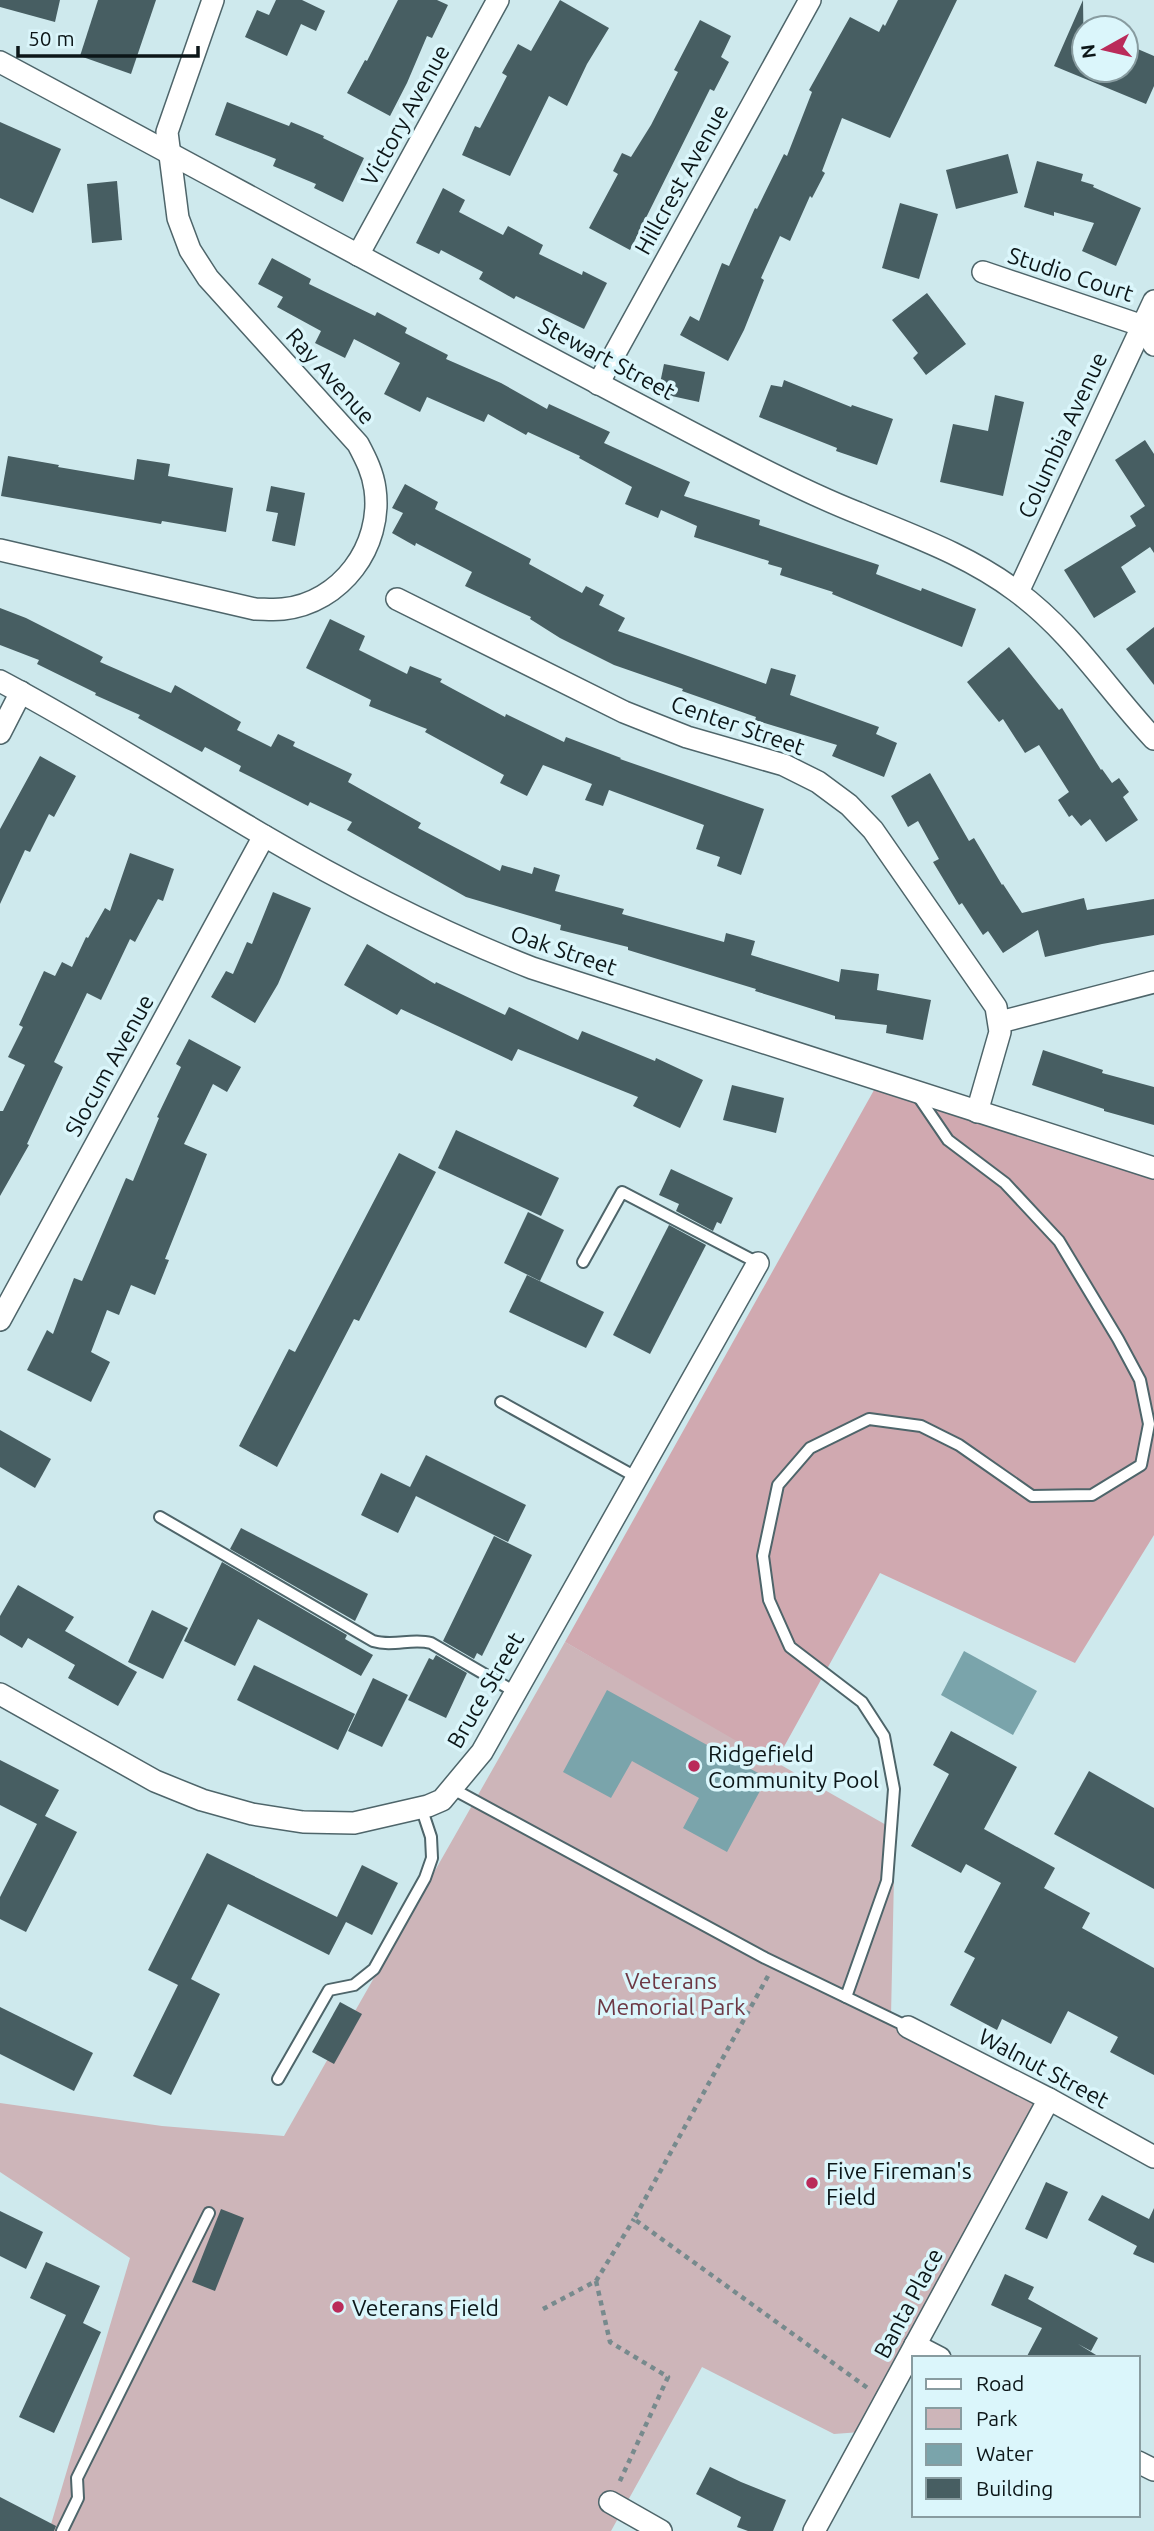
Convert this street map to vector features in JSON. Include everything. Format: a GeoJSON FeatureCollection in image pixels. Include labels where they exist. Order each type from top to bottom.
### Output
{"type":"FeatureCollection","features":[{"type":"Feature","properties":{"kind":"street","name":"Ray Avenue"},"geometry":{"type":"LineString","coordinates":[[0,550],[256,608],[283,609],[308,603],[331,591],[349,575],[362,558],[372,536],[376,510],[375,488],[370,467],[358,444],[208,278],[190,250],[178,218],[167,132],[213,0]]}},
{"type":"Feature","properties":{"kind":"street","name":"Victory Avenue"},"geometry":{"type":"LineString","coordinates":[[358,255],[498,0]]}},
{"type":"Feature","properties":{"kind":"street","name":"Hillcrest Avenue"},"geometry":{"type":"LineString","coordinates":[[598,384],[810,0]]}},
{"type":"Feature","properties":{"kind":"street","name":"Stewart Street"},"geometry":{"type":"LineString","coordinates":[[0,62],[598,384],[769,473],[855,512],[940,545],[987,571],[1018,592],[1059,627],[1090,660],[1154,739]]}},
{"type":"Feature","properties":{"kind":"street","name":"Studio Court"},"geometry":{"type":"LineString","coordinates":[[983,272],[1143,326]]}},
{"type":"Feature","properties":{"kind":"street","name":"Columbia Avenue"},"geometry":{"type":"LineString","coordinates":[[1018,592],[1154,301]]}},
{"type":"Feature","properties":{"kind":"street"},"geometry":{"type":"LineString","coordinates":[[1143,326],[1154,345]]}},
{"type":"Feature","properties":{"kind":"street","name":"Center Street"},"geometry":{"type":"LineString","coordinates":[[397,599],[624,712],[687,737],[784,765],[818,782],[849,805],[873,830],[996,1007],[1000,1022]]}},
{"type":"Feature","properties":{"kind":"street","name":"Oak Street"},"geometry":{"type":"LineString","coordinates":[[0,681],[264,836],[399,910],[474,945],[532,968],[1154,1168]]}},
{"type":"Feature","properties":{"kind":"street"},"geometry":{"type":"LineString","coordinates":[[0,733],[21,692]]}},
{"type":"Feature","properties":{"kind":"street","name":"Slocum Avenue"},"geometry":{"type":"LineString","coordinates":[[0,1320],[264,836]]}},
{"type":"Feature","properties":{"kind":"street"},"geometry":{"type":"LineString","coordinates":[[977,1112],[1000,1032],[1000,1022],[1154,982]]}},
{"type":"Feature","properties":{"kind":"street","name":"Bruce Street"},"geometry":{"type":"LineString","coordinates":[[0,1694],[155,1781],[202,1800],[240,1811],[303,1822],[354,1823],[442,1800],[482,1752],[758,1263]]}},
{"type":"Feature","properties":{"kind":"street","name":"Walnut Street"},"geometry":{"type":"LineString","coordinates":[[908,2027],[1049,2099],[1154,2157]]}},
{"type":"Feature","properties":{"kind":"street","name":"Banta Place"},"geometry":{"type":"LineString","coordinates":[[814,2531],[1049,2099]]}},
{"type":"Feature","properties":{"kind":"street"},"geometry":{"type":"LineString","coordinates":[[915,2345],[936,2356]]}},
{"type":"Feature","properties":{"kind":"street"},"geometry":{"type":"LineString","coordinates":[[610,2502],[661,2531]]}},
{"type":"Feature","properties":{"kind":"lane"},"geometry":{"type":"LineString","coordinates":[[846,1997],[887,1881],[894,1789],[884,1736],[862,1702],[790,1647],[769,1600],[763,1556],[778,1485],[810,1448],[869,1419],[921,1426],[959,1445],[1032,1496],[1092,1495],[1141,1465],[1149,1424],[1140,1380],[1059,1241],[1005,1183],[948,1140],[917,1093]]}},
{"type":"Feature","properties":{"kind":"lane"},"geometry":{"type":"LineString","coordinates":[[583,1262],[622,1192],[758,1263]]}},
{"type":"Feature","properties":{"kind":"lane"},"geometry":{"type":"LineString","coordinates":[[500,1402],[636,1477]]}},
{"type":"Feature","properties":{"kind":"lane"},"geometry":{"type":"LineString","coordinates":[[160,1517],[373,1641],[385,1644],[421,1641],[431,1643],[515,1692]]}},
{"type":"Feature","properties":{"kind":"lane"},"geometry":{"type":"LineString","coordinates":[[453,1789],[776,1963],[908,2027]]}},
{"type":"Feature","properties":{"kind":"lane"},"geometry":{"type":"LineString","coordinates":[[278,2080],[329,1990],[354,1985],[374,1969],[425,1878],[432,1858],[431,1837],[421,1807]]}},
{"type":"Feature","properties":{"kind":"lane"},"geometry":{"type":"LineString","coordinates":[[62,2531],[78,2498],[77,2478],[209,2213]]}},
{"type":"Feature","properties":{"kind":"path"},"geometry":{"type":"LineString","coordinates":[[543,2309],[596,2281],[634,2219],[776,1963]]}},
{"type":"Feature","properties":{"kind":"path"},"geometry":{"type":"LineString","coordinates":[[634,2219],[885,2401]]}},
{"type":"Feature","properties":{"kind":"path"},"geometry":{"type":"LineString","coordinates":[[596,2281],[610,2342],[668,2376],[610,2502]]}},
{"type":"Feature","properties":{"kind":"green space","name":"Veterans Memorial Park"},"geometry":{"type":"Polygon","coordinates":[[[565,1642],[895,1830],[891,2016],[1049,2099],[874,2431],[834,2434],[702,2367],[611,2531],[49,2531],[130,2258],[0,2172],[0,2103],[162,2126],[284,2136],[565,1642]]]}},
{"type":"Feature","properties":{"kind":"shaded area"},"geometry":{"type":"Polygon","coordinates":[[[883,1074],[1154,1169],[1154,1535],[1075,1663],[880,1573],[775,1763],[565,1642],[883,1074]]]}},
{"type":"Feature","properties":{"kind":"water"},"geometry":{"type":"Polygon","coordinates":[[[964,1651],[1037,1691],[1013,1735],[941,1695],[964,1651]]]}},
{"type":"Feature","properties":{"kind":"water","name":"Ridgefield Community Pool"},"geometry":{"type":"Polygon","coordinates":[[[607,1690],[767,1778],[727,1852],[683,1828],[699,1798],[632,1761],[611,1798],[563,1772],[607,1690]]]}},
{"type":"Feature","properties":{"kind":"building"},"geometry":{"type":"Polygon","coordinates":[[[0,0],[60,0],[55,22],[0,7],[0,0]]]}},
{"type":"Feature","properties":{"kind":"building"},"geometry":{"type":"Polygon","coordinates":[[[98,0],[156,0],[131,74],[80,56],[98,0]]]}},
{"type":"Feature","properties":{"kind":"building"},"geometry":{"type":"Polygon","coordinates":[[[276,0],[302,0],[325,11],[316,31],[301,24],[287,56],[245,37],[257,10],[269,15],[276,0]]]}},
{"type":"Feature","properties":{"kind":"building"},"geometry":{"type":"Polygon","coordinates":[[[398,0],[437,0],[448,5],[432,38],[427,36],[390,116],[347,93],[365,60],[367,61],[398,0]]]}},
{"type":"Feature","properties":{"kind":"building"},"geometry":{"type":"Polygon","coordinates":[[[560,0],[609,28],[587,64],[567,106],[549,96],[510,176],[462,155],[475,126],[480,128],[507,76],[502,73],[518,44],[531,51],[560,0]]]}},
{"type":"Feature","properties":{"kind":"building"},"geometry":{"type":"Polygon","coordinates":[[[898,0],[957,0],[890,138],[842,118],[822,171],[825,173],[812,198],[810,196],[790,241],[780,236],[761,278],[764,280],[744,330],[728,361],[680,335],[690,316],[699,321],[722,263],[729,266],[755,208],[757,209],[784,154],[787,156],[812,92],[809,90],[850,17],[879,32],[898,0]]]}},
{"type":"Feature","properties":{"kind":"building"},"geometry":{"type":"Polygon","coordinates":[[[1083,0],[1083,14],[1077,14],[1083,0]]]}},
{"type":"Feature","properties":{"kind":"building"},"geometry":{"type":"Polygon","coordinates":[[[700,20],[731,36],[721,57],[729,62],[714,91],[710,89],[630,250],[589,228],[618,174],[613,171],[622,153],[631,157],[651,125],[678,72],[674,70],[700,20]]]}},
{"type":"Feature","properties":{"kind":"building"},"geometry":{"type":"Polygon","coordinates":[[[1070,30],[1070,73],[1054,66],[1070,30]]]}},
{"type":"Feature","properties":{"kind":"building"},"geometry":{"type":"Polygon","coordinates":[[[1140,50],[1154,56],[1154,86],[1146,104],[1098,84],[1140,84],[1140,50]]]}},
{"type":"Feature","properties":{"kind":"building"},"geometry":{"type":"Polygon","coordinates":[[[227,102],[289,126],[291,122],[364,158],[343,202],[314,188],[316,184],[273,166],[276,159],[215,135],[227,102]]]}},
{"type":"Feature","properties":{"kind":"building"},"geometry":{"type":"Polygon","coordinates":[[[0,122],[61,149],[33,213],[0,198],[0,122]]]}},
{"type":"Feature","properties":{"kind":"building"},"geometry":{"type":"Polygon","coordinates":[[[1008,154],[1018,193],[956,209],[946,170],[1008,154]]]}},
{"type":"Feature","properties":{"kind":"building"},"geometry":{"type":"Polygon","coordinates":[[[1037,161],[1083,174],[1081,181],[1141,208],[1116,266],[1082,251],[1094,223],[1024,207],[1037,161]]]}},
{"type":"Feature","properties":{"kind":"building"},"geometry":{"type":"Polygon","coordinates":[[[117,181],[122,240],[92,243],[87,184],[117,181]]]}},
{"type":"Feature","properties":{"kind":"building"},"geometry":{"type":"Polygon","coordinates":[[[443,188],[465,200],[459,212],[503,235],[508,226],[543,245],[539,254],[582,275],[583,271],[607,283],[584,329],[516,296],[514,299],[479,279],[483,272],[441,250],[439,254],[416,243],[443,188]]]}},
{"type":"Feature","properties":{"kind":"building"},"geometry":{"type":"Polygon","coordinates":[[[900,203],[938,214],[919,279],[882,268],[900,203]]]}},
{"type":"Feature","properties":{"kind":"building"},"geometry":{"type":"Polygon","coordinates":[[[272,258],[311,279],[309,284],[375,316],[377,312],[407,328],[405,333],[448,355],[446,359],[501,383],[547,409],[549,404],[610,432],[604,443],[690,482],[684,496],[760,520],[759,525],[879,565],[876,574],[976,609],[962,647],[832,594],[833,592],[780,575],[782,568],[768,564],[769,561],[694,537],[697,526],[661,510],[658,518],[625,504],[632,487],[579,458],[580,456],[528,432],[526,435],[488,414],[484,422],[427,397],[420,412],[384,394],[400,363],[354,339],[345,358],[315,343],[321,331],[277,307],[283,297],[258,284],[272,258]]]}},
{"type":"Feature","properties":{"kind":"building"},"geometry":{"type":"Polygon","coordinates":[[[927,293],[966,344],[926,375],[913,358],[918,353],[892,320],[927,293]]]}},
{"type":"Feature","properties":{"kind":"building"},"geometry":{"type":"Polygon","coordinates":[[[664,364],[705,372],[699,402],[658,393],[664,364]]]}},
{"type":"Feature","properties":{"kind":"building"},"geometry":{"type":"Polygon","coordinates":[[[784,380],[851,407],[852,405],[893,419],[877,465],[836,451],[837,448],[759,417],[771,385],[782,387],[784,380]]]}},
{"type":"Feature","properties":{"kind":"building"},"geometry":{"type":"Polygon","coordinates":[[[995,395],[1024,402],[1003,496],[940,482],[953,424],[988,431],[995,395]]]}},
{"type":"Feature","properties":{"kind":"building"},"geometry":{"type":"Polygon","coordinates":[[[1145,440],[1154,454],[1154,553],[1150,547],[1121,567],[1136,592],[1094,618],[1064,570],[1136,526],[1130,516],[1145,506],[1115,460],[1145,440]]]}},
{"type":"Feature","properties":{"kind":"building"},"geometry":{"type":"Polygon","coordinates":[[[8,456],[134,480],[137,459],[170,464],[168,476],[233,488],[226,532],[162,521],[161,524],[1,496],[8,456]]]}},
{"type":"Feature","properties":{"kind":"building"},"geometry":{"type":"Polygon","coordinates":[[[405,484],[438,502],[435,509],[531,559],[529,564],[582,593],[586,586],[604,595],[599,605],[625,618],[618,631],[766,684],[771,668],[796,675],[790,695],[879,727],[876,734],[897,743],[884,777],[832,756],[837,745],[755,720],[756,717],[614,665],[560,638],[530,619],[531,617],[465,586],[472,572],[392,533],[403,513],[392,508],[405,484]]]}},
{"type":"Feature","properties":{"kind":"building"},"geometry":{"type":"Polygon","coordinates":[[[271,486],[305,493],[295,546],[272,541],[278,513],[266,511],[271,486]]]}},
{"type":"Feature","properties":{"kind":"building"},"geometry":{"type":"Polygon","coordinates":[[[0,608],[26,618],[103,657],[100,662],[171,693],[175,685],[241,722],[237,730],[271,747],[278,734],[295,742],[293,746],[352,774],[348,782],[421,823],[418,828],[500,871],[502,865],[532,874],[534,867],[560,875],[555,891],[624,909],[622,914],[724,942],[726,933],[755,941],[751,955],[839,982],[841,969],[879,974],[877,990],[931,1000],[923,1040],[886,1033],[887,1025],[835,1019],[835,1016],[755,991],[756,989],[628,950],[628,947],[560,930],[561,925],[466,897],[347,830],[352,822],[310,802],[308,806],[239,771],[241,766],[205,747],[202,752],[138,718],[140,715],[37,664],[39,660],[0,645],[0,608]]]}},
{"type":"Feature","properties":{"kind":"building"},"geometry":{"type":"Polygon","coordinates":[[[330,619],[365,636],[359,650],[407,674],[410,666],[442,679],[440,682],[505,717],[506,714],[564,742],[566,737],[620,759],[764,809],[741,875],[717,866],[720,857],[696,849],[704,825],[609,790],[603,806],[585,800],[592,784],[543,765],[527,796],[500,783],[504,775],[425,732],[427,729],[369,706],[371,700],[306,668],[330,619]]]}},
{"type":"Feature","properties":{"kind":"building"},"geometry":{"type":"Polygon","coordinates":[[[1154,627],[1154,685],[1126,649],[1154,627]]]}},
{"type":"Feature","properties":{"kind":"building"},"geometry":{"type":"Polygon","coordinates":[[[1009,647],[1059,710],[1062,708],[1101,770],[1112,783],[1119,778],[1129,792],[1123,797],[1138,820],[1106,842],[1090,819],[1081,826],[1072,815],[1069,817],[1058,800],[1069,792],[1039,745],[1025,753],[1003,719],[999,722],[967,682],[1009,647]]]}},
{"type":"Feature","properties":{"kind":"building"},"geometry":{"type":"Polygon","coordinates":[[[40,756],[76,776],[54,817],[49,814],[30,852],[25,850],[0,904],[0,829],[40,756]]]}},
{"type":"Feature","properties":{"kind":"building"},"geometry":{"type":"Polygon","coordinates":[[[930,773],[969,841],[974,838],[1022,913],[1084,898],[1087,910],[1154,899],[1154,935],[1045,957],[1038,930],[1003,953],[988,931],[983,935],[962,903],[959,905],[933,862],[939,859],[918,821],[908,827],[891,796],[930,773]]]}},
{"type":"Feature","properties":{"kind":"building"},"geometry":{"type":"Polygon","coordinates":[[[130,853],[174,869],[163,901],[158,899],[135,942],[130,939],[101,1000],[87,993],[54,1062],[63,1067],[27,1144],[29,1145],[0,1196],[0,1111],[3,1111],[25,1065],[8,1057],[23,1027],[19,1025],[44,971],[55,976],[62,962],[72,967],[86,937],[88,938],[105,908],[110,911],[130,853]]]}},
{"type":"Feature","properties":{"kind":"building"},"geometry":{"type":"Polygon","coordinates":[[[273,892],[311,908],[278,984],[255,1023],[211,997],[226,971],[233,974],[247,942],[252,944],[273,892]]]}},
{"type":"Feature","properties":{"kind":"building"},"geometry":{"type":"Polygon","coordinates":[[[367,944],[435,984],[436,982],[505,1015],[509,1007],[578,1040],[582,1031],[655,1061],[656,1058],[703,1080],[680,1128],[633,1106],[638,1097],[518,1049],[512,1061],[401,1009],[397,1015],[344,985],[367,944]]]}},
{"type":"Feature","properties":{"kind":"building"},"geometry":{"type":"Polygon","coordinates":[[[189,1039],[241,1067],[227,1092],[213,1084],[184,1144],[207,1154],[165,1259],[169,1260],[155,1295],[131,1285],[119,1315],[107,1310],[91,1352],[110,1362],[91,1402],[27,1370],[47,1330],[53,1334],[74,1278],[82,1281],[126,1178],[133,1181],[159,1118],[157,1117],[181,1067],[176,1064],[189,1039]]]}},
{"type":"Feature","properties":{"kind":"building"},"geometry":{"type":"Polygon","coordinates":[[[1043,1050],[1103,1070],[1102,1073],[1154,1087],[1154,1125],[1104,1111],[1032,1085],[1043,1050]]]}},
{"type":"Feature","properties":{"kind":"building"},"geometry":{"type":"Polygon","coordinates":[[[732,1085],[784,1098],[776,1133],[723,1120],[732,1085]]]}},
{"type":"Feature","properties":{"kind":"building"},"geometry":{"type":"Polygon","coordinates":[[[456,1130],[559,1178],[541,1216],[438,1168],[456,1130]]]}},
{"type":"Feature","properties":{"kind":"building"},"geometry":{"type":"Polygon","coordinates":[[[399,1153],[436,1172],[359,1321],[354,1319],[277,1467],[239,1446],[289,1349],[295,1352],[399,1153]]]}},
{"type":"Feature","properties":{"kind":"building"},"geometry":{"type":"Polygon","coordinates":[[[671,1169],[733,1198],[721,1224],[717,1222],[713,1231],[676,1211],[679,1204],[659,1195],[671,1169]]]}},
{"type":"Feature","properties":{"kind":"building"},"geometry":{"type":"Polygon","coordinates":[[[528,1212],[564,1230],[540,1281],[504,1263],[528,1212]]]}},
{"type":"Feature","properties":{"kind":"building"},"geometry":{"type":"Polygon","coordinates":[[[669,1225],[706,1245],[650,1354],[613,1335],[669,1225]]]}},
{"type":"Feature","properties":{"kind":"building"},"geometry":{"type":"Polygon","coordinates":[[[527,1275],[604,1312],[586,1348],[509,1312],[527,1275]]]}},
{"type":"Feature","properties":{"kind":"building"},"geometry":{"type":"Polygon","coordinates":[[[0,1430],[51,1459],[35,1488],[0,1467],[0,1430]]]}},
{"type":"Feature","properties":{"kind":"building"},"geometry":{"type":"Polygon","coordinates":[[[426,1455],[526,1505],[508,1542],[416,1496],[398,1533],[361,1515],[381,1473],[410,1487],[426,1455]]]}},
{"type":"Feature","properties":{"kind":"building"},"geometry":{"type":"Polygon","coordinates":[[[241,1528],[368,1594],[355,1621],[230,1549],[241,1528]]]}},
{"type":"Feature","properties":{"kind":"building"},"geometry":{"type":"Polygon","coordinates":[[[494,1536],[532,1555],[482,1656],[477,1653],[474,1659],[443,1641],[494,1536]]]}},
{"type":"Feature","properties":{"kind":"building"},"geometry":{"type":"Polygon","coordinates":[[[222,1562],[347,1635],[345,1639],[373,1655],[361,1676],[258,1619],[235,1666],[184,1641],[222,1562]]]}},
{"type":"Feature","properties":{"kind":"building"},"geometry":{"type":"Polygon","coordinates":[[[18,1585],[74,1617],[65,1631],[137,1672],[118,1706],[68,1678],[75,1665],[28,1638],[22,1648],[0,1635],[0,1616],[18,1585]]]}},
{"type":"Feature","properties":{"kind":"building"},"geometry":{"type":"Polygon","coordinates":[[[152,1610],[188,1628],[163,1679],[128,1662],[152,1610]]]}},
{"type":"Feature","properties":{"kind":"building"},"geometry":{"type":"Polygon","coordinates":[[[436,1655],[467,1673],[446,1718],[408,1700],[429,1658],[433,1660],[436,1655]]]}},
{"type":"Feature","properties":{"kind":"building"},"geometry":{"type":"Polygon","coordinates":[[[254,1665],[355,1714],[338,1750],[237,1700],[254,1665]]]}},
{"type":"Feature","properties":{"kind":"building"},"geometry":{"type":"Polygon","coordinates":[[[373,1678],[408,1695],[382,1747],[348,1731],[373,1678]]]}},
{"type":"Feature","properties":{"kind":"building"},"geometry":{"type":"Polygon","coordinates":[[[951,1731],[1017,1767],[984,1829],[1055,1868],[1044,1888],[1090,1913],[1082,1928],[1154,1968],[1154,2075],[1110,2052],[1118,2037],[1068,2011],[1051,2044],[1002,2019],[997,2030],[950,2005],[975,1958],[964,1952],[1001,1883],[966,1864],[961,1873],[911,1846],[949,1774],[933,1765],[951,1731]]]}},
{"type":"Feature","properties":{"kind":"building"},"geometry":{"type":"Polygon","coordinates":[[[0,1760],[59,1790],[45,1816],[77,1832],[26,1932],[0,1919],[0,1897],[37,1824],[0,1805],[0,1760]]]}},
{"type":"Feature","properties":{"kind":"building"},"geometry":{"type":"Polygon","coordinates":[[[1089,1771],[1154,1808],[1154,1889],[1054,1834],[1089,1771]]]}},
{"type":"Feature","properties":{"kind":"building"},"geometry":{"type":"Polygon","coordinates":[[[207,1853],[337,1917],[362,1865],[398,1883],[372,1935],[346,1922],[329,1955],[228,1904],[191,1979],[220,1994],[171,2095],[133,2076],[178,1985],[148,1970],[207,1853]]]}},
{"type":"Feature","properties":{"kind":"building"},"geometry":{"type":"Polygon","coordinates":[[[340,2002],[362,2014],[334,2064],[312,2052],[340,2002]]]}},
{"type":"Feature","properties":{"kind":"building"},"geometry":{"type":"Polygon","coordinates":[[[0,2007],[93,2053],[74,2091],[0,2054],[0,2007]]]}},
{"type":"Feature","properties":{"kind":"building"},"geometry":{"type":"Polygon","coordinates":[[[1046,2182],[1068,2192],[1047,2239],[1025,2229],[1046,2182]]]}},
{"type":"Feature","properties":{"kind":"building"},"geometry":{"type":"Polygon","coordinates":[[[1102,2195],[1149,2219],[1154,2208],[1154,2263],[1133,2254],[1137,2246],[1088,2220],[1102,2195]]]}},
{"type":"Feature","properties":{"kind":"building"},"geometry":{"type":"Polygon","coordinates":[[[221,2209],[244,2218],[215,2291],[192,2282],[221,2209]]]}},
{"type":"Feature","properties":{"kind":"building"},"geometry":{"type":"Polygon","coordinates":[[[0,2211],[43,2232],[26,2269],[0,2256],[0,2211]]]}},
{"type":"Feature","properties":{"kind":"building"},"geometry":{"type":"Polygon","coordinates":[[[46,2262],[100,2286],[83,2323],[101,2332],[54,2433],[19,2417],[66,2315],[30,2298],[46,2262]]]}},
{"type":"Feature","properties":{"kind":"building"},"geometry":{"type":"Polygon","coordinates":[[[1005,2274],[1034,2287],[1028,2299],[1098,2338],[1091,2351],[1078,2344],[1098,2356],[1027,2356],[1042,2328],[991,2305],[1005,2274]]]}},
{"type":"Feature","properties":{"kind":"building"},"geometry":{"type":"Polygon","coordinates":[[[710,2467],[786,2500],[773,2531],[748,2531],[737,2527],[741,2517],[696,2494],[710,2467]]]}},
{"type":"Feature","properties":{"kind":"building"},"geometry":{"type":"Polygon","coordinates":[[[0,2497],[56,2526],[54,2531],[0,2531],[0,2497]]]}},
{"type":"Feature","properties":{"kind":"place","name":"Ridgefield Community Pool"},"geometry":{"type":"Point","coordinates":[694,1766]}},
{"type":"Feature","properties":{"kind":"place","name":"Five Fireman's Field"},"geometry":{"type":"Point","coordinates":[812,2183]}},
{"type":"Feature","properties":{"kind":"place","name":"Veterans Field"},"geometry":{"type":"Point","coordinates":[338,2307]}}]}
